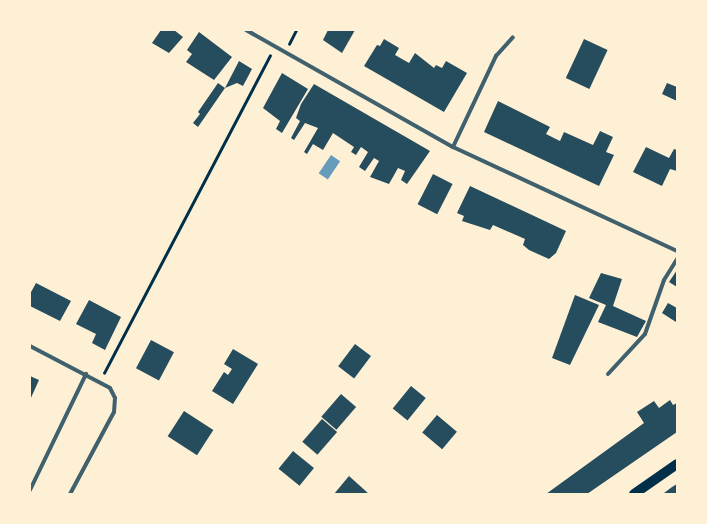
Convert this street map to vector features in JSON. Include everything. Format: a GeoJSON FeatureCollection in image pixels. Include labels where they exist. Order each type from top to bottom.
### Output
{"type":"FeatureCollection","features":[{"type":"Feature","properties":{"kind":"main road"},"geometry":{"type":"LineString","coordinates":[[634,494],[677,464]]}},
{"type":"Feature","properties":{"kind":"street"},"geometry":{"type":"LineString","coordinates":[[246,30],[453,148],[677,251]]}},
{"type":"Feature","properties":{"kind":"street"},"geometry":{"type":"LineString","coordinates":[[453,148],[496,56],[513,37]]}},
{"type":"Feature","properties":{"kind":"street"},"geometry":{"type":"LineString","coordinates":[[608,374],[645,334],[664,280],[677,259]]}},
{"type":"Feature","properties":{"kind":"street"},"geometry":{"type":"LineString","coordinates":[[30,346],[86,374],[110,388],[115,398],[114,412],[70,494]]}},
{"type":"Feature","properties":{"kind":"street"},"geometry":{"type":"LineString","coordinates":[[30,490],[86,374]]}},
{"type":"Feature","properties":{"kind":"path"},"geometry":{"type":"LineString","coordinates":[[98,381],[111,363],[265,58],[288,46],[296,30]]}},
{"type":"Feature","properties":{"kind":"water"},"geometry":{"type":"Polygon","coordinates":[[[331,155],[340,161],[328,179],[319,173],[331,155]]]}},
{"type":"Feature","properties":{"kind":"building"},"geometry":{"type":"Polygon","coordinates":[[[161,30],[174,30],[183,37],[169,53],[152,43],[161,30]]]}},
{"type":"Feature","properties":{"kind":"building"},"geometry":{"type":"Polygon","coordinates":[[[328,30],[355,30],[342,53],[323,40],[328,30]]]}},
{"type":"Feature","properties":{"kind":"building"},"geometry":{"type":"Polygon","coordinates":[[[199,32],[232,57],[214,80],[186,62],[192,54],[187,50],[199,32]]]}},
{"type":"Feature","properties":{"kind":"building"},"geometry":{"type":"Polygon","coordinates":[[[384,39],[399,48],[395,55],[409,63],[415,53],[434,68],[436,65],[442,68],[446,61],[467,73],[444,112],[364,66],[377,45],[380,46],[384,39]]]}},
{"type":"Feature","properties":{"kind":"building"},"geometry":{"type":"Polygon","coordinates":[[[584,39],[608,50],[589,89],[566,78],[584,39]]]}},
{"type":"Feature","properties":{"kind":"building"},"geometry":{"type":"Polygon","coordinates":[[[239,61],[252,69],[243,86],[237,83],[225,88],[239,61]]]}},
{"type":"Feature","properties":{"kind":"building"},"geometry":{"type":"Polygon","coordinates":[[[282,73],[308,89],[282,133],[276,129],[280,121],[263,108],[282,73]]]}},
{"type":"Feature","properties":{"kind":"building"},"geometry":{"type":"Polygon","coordinates":[[[218,83],[225,88],[198,127],[193,123],[200,114],[198,112],[218,83]]]}},
{"type":"Feature","properties":{"kind":"building"},"geometry":{"type":"Polygon","coordinates":[[[667,83],[677,87],[677,101],[662,94],[667,83]]]}},
{"type":"Feature","properties":{"kind":"building"},"geometry":{"type":"Polygon","coordinates":[[[314,84],[430,151],[407,184],[401,180],[405,171],[398,168],[389,184],[370,177],[379,161],[374,158],[365,171],[359,167],[368,152],[361,147],[356,155],[351,152],[354,147],[333,133],[323,150],[313,144],[307,154],[304,152],[318,128],[305,123],[294,140],[291,138],[300,121],[296,118],[301,104],[314,84]]]}},
{"type":"Feature","properties":{"kind":"building"},"geometry":{"type":"Polygon","coordinates":[[[498,101],[550,127],[546,134],[560,141],[564,132],[593,145],[600,131],[613,137],[606,152],[614,155],[599,186],[484,132],[498,101]]]}},
{"type":"Feature","properties":{"kind":"building"},"geometry":{"type":"Polygon","coordinates":[[[646,147],[669,158],[674,149],[677,150],[677,171],[670,169],[662,186],[633,172],[646,147]]]}},
{"type":"Feature","properties":{"kind":"building"},"geometry":{"type":"Polygon","coordinates":[[[433,174],[453,184],[437,214],[418,204],[433,174]]]}},
{"type":"Feature","properties":{"kind":"building"},"geometry":{"type":"Polygon","coordinates":[[[470,186],[566,231],[556,253],[549,259],[529,250],[523,245],[525,239],[493,225],[490,230],[462,221],[464,216],[457,213],[470,186]]]}},
{"type":"Feature","properties":{"kind":"building"},"geometry":{"type":"Polygon","coordinates":[[[677,270],[677,287],[669,282],[677,270]]]}},
{"type":"Feature","properties":{"kind":"building"},"geometry":{"type":"Polygon","coordinates":[[[601,273],[622,279],[613,306],[646,321],[637,337],[598,322],[606,305],[589,298],[601,273]]]}},
{"type":"Feature","properties":{"kind":"building"},"geometry":{"type":"Polygon","coordinates":[[[36,283],[71,301],[60,321],[30,306],[30,294],[36,283]]]}},
{"type":"Feature","properties":{"kind":"building"},"geometry":{"type":"Polygon","coordinates":[[[575,295],[599,305],[570,365],[552,358],[575,295]]]}},
{"type":"Feature","properties":{"kind":"building"},"geometry":{"type":"Polygon","coordinates":[[[89,300],[121,317],[105,350],[92,343],[96,334],[76,324],[89,300]]]}},
{"type":"Feature","properties":{"kind":"building"},"geometry":{"type":"Polygon","coordinates":[[[668,303],[677,308],[676,322],[662,313],[668,303]]]}},
{"type":"Feature","properties":{"kind":"building"},"geometry":{"type":"Polygon","coordinates":[[[151,340],[174,352],[159,380],[136,368],[151,340]]]}},
{"type":"Feature","properties":{"kind":"building"},"geometry":{"type":"Polygon","coordinates":[[[355,344],[371,356],[354,378],[338,366],[355,344]]]}},
{"type":"Feature","properties":{"kind":"building"},"geometry":{"type":"Polygon","coordinates":[[[233,349],[258,364],[233,404],[212,391],[224,372],[228,375],[232,369],[224,364],[233,349]]]}},
{"type":"Feature","properties":{"kind":"building"},"geometry":{"type":"Polygon","coordinates":[[[30,376],[39,380],[30,400],[30,376]]]}},
{"type":"Feature","properties":{"kind":"building"},"geometry":{"type":"Polygon","coordinates":[[[411,386],[426,398],[408,420],[393,409],[411,386]]]}},
{"type":"Feature","properties":{"kind":"building"},"geometry":{"type":"Polygon","coordinates":[[[341,394],[356,407],[336,430],[321,417],[341,394]]]}},
{"type":"Feature","properties":{"kind":"building"},"geometry":{"type":"Polygon","coordinates":[[[670,400],[673,405],[677,403],[677,432],[587,494],[546,494],[644,423],[637,412],[654,401],[659,408],[670,400]]]}},
{"type":"Feature","properties":{"kind":"building"},"geometry":{"type":"Polygon","coordinates":[[[184,411],[213,430],[197,455],[168,436],[184,411]]]}},
{"type":"Feature","properties":{"kind":"building"},"geometry":{"type":"Polygon","coordinates":[[[437,415],[457,432],[442,449],[422,433],[437,415]]]}},
{"type":"Feature","properties":{"kind":"building"},"geometry":{"type":"Polygon","coordinates":[[[322,419],[337,432],[317,455],[302,442],[322,419]]]}},
{"type":"Feature","properties":{"kind":"building"},"geometry":{"type":"Polygon","coordinates":[[[293,451],[314,468],[300,486],[279,469],[293,451]]]}},
{"type":"Feature","properties":{"kind":"building"},"geometry":{"type":"Polygon","coordinates":[[[349,476],[369,494],[334,494],[349,476]]]}},
{"type":"Feature","properties":{"kind":"building"},"geometry":{"type":"Polygon","coordinates":[[[677,484],[677,494],[664,493],[672,487],[677,484]]]}}]}
